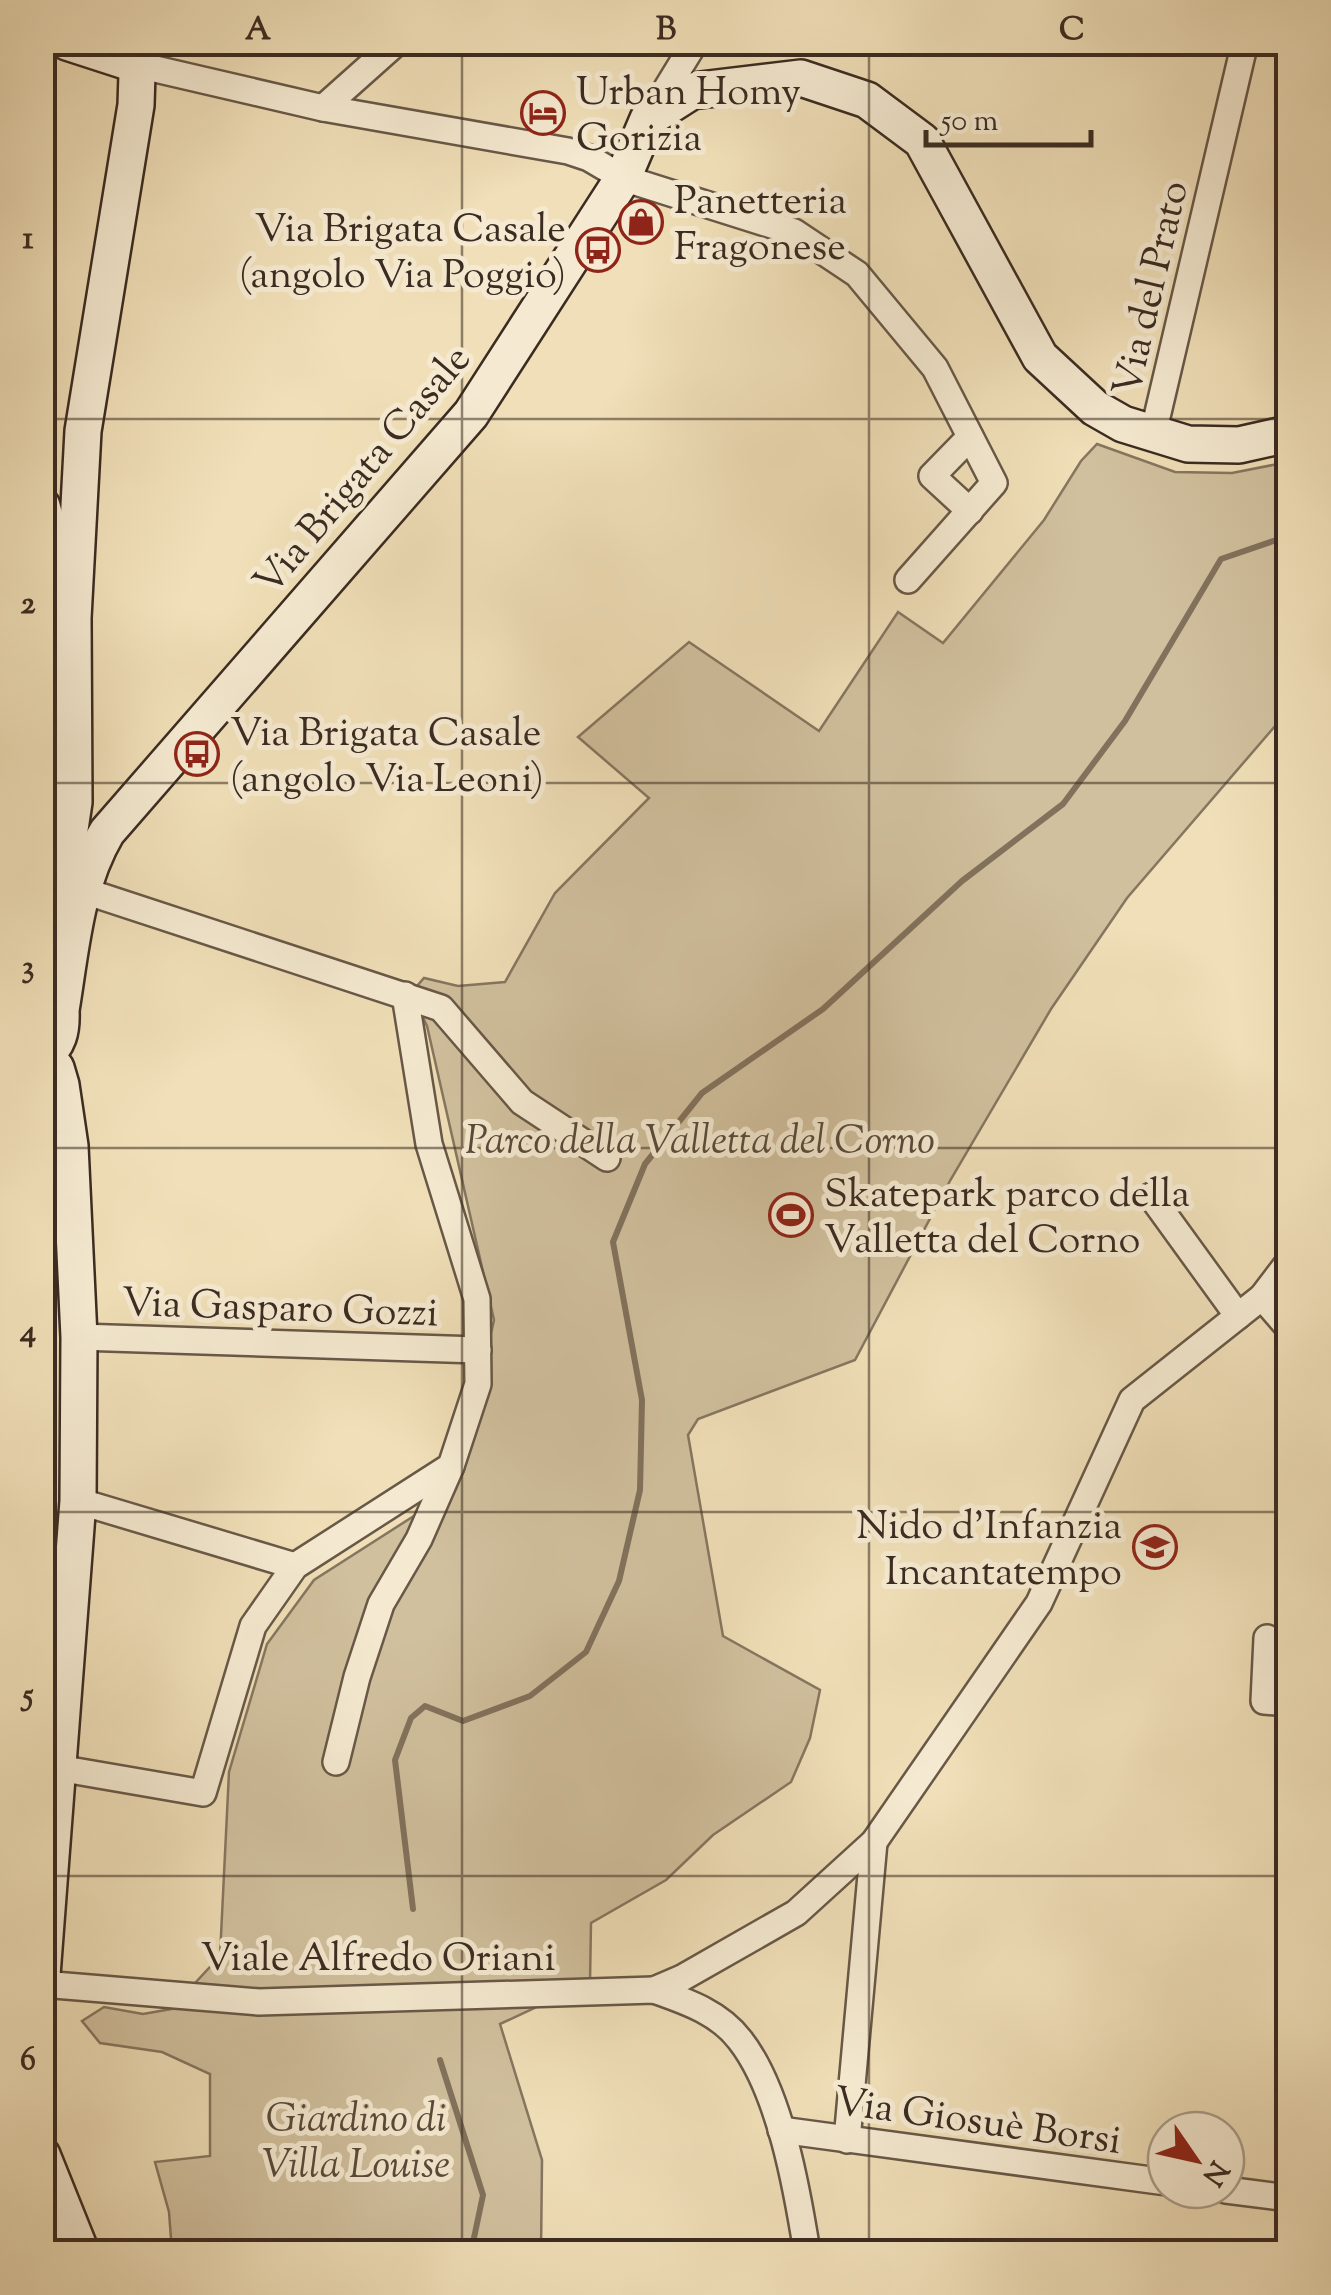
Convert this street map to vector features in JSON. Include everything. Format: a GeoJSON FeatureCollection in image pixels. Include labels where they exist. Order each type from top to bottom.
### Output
{"type":"FeatureCollection","features":[{"type":"Feature","properties":{"kind":"street"},"geometry":{"type":"LineString","coordinates":[[67,42],[138,54],[323,108],[568,151],[624,178],[794,232],[857,274],[935,368],[994,484],[908,580]]}},
{"type":"Feature","properties":{"kind":"street"},"geometry":{"type":"LineString","coordinates":[[323,108],[397,42]]}},
{"type":"Feature","properties":{"kind":"street"},"geometry":{"type":"LineString","coordinates":[[648,119],[695,42]]}},
{"type":"Feature","properties":{"kind":"street","name":"Via del Prato"},"geometry":{"type":"LineString","coordinates":[[1153,434],[1245,42]]}},
{"type":"Feature","properties":{"kind":"street"},"geometry":{"type":"LineString","coordinates":[[42,923],[64,870],[68,845],[58,801],[82,431],[136,104],[138,54]]}},
{"type":"Feature","properties":{"kind":"street"},"geometry":{"type":"LineString","coordinates":[[648,119],[692,91],[801,78],[867,100],[922,140],[1040,357],[1095,408],[1124,424],[1188,444],[1239,444],[1288,434]]}},
{"type":"Feature","properties":{"kind":"street","name":"Via Brigata Casale"},"geometry":{"type":"LineString","coordinates":[[48,1068],[62,1027],[52,998],[95,852],[107,832],[471,414],[624,178],[648,119]]}},
{"type":"Feature","properties":{"kind":"street"},"geometry":{"type":"LineString","coordinates":[[970,437],[932,476],[970,511]]}},
{"type":"Feature","properties":{"kind":"street"},"geometry":{"type":"LineString","coordinates":[[42,487],[57,496],[79,499]]}},
{"type":"Feature","properties":{"kind":"street"},"geometry":{"type":"LineString","coordinates":[[42,506],[72,618]]}},
{"type":"Feature","properties":{"kind":"street"},"geometry":{"type":"LineString","coordinates":[[58,801],[107,832]]}},
{"type":"Feature","properties":{"kind":"street"},"geometry":{"type":"LineString","coordinates":[[80,899],[441,1008],[522,1102],[606,1158]]}},
{"type":"Feature","properties":{"kind":"street","name":"Via Brigata Casale"},"geometry":{"type":"LineString","coordinates":[[42,972],[80,899]]}},
{"type":"Feature","properties":{"kind":"street"},"geometry":{"type":"LineString","coordinates":[[336,1762],[357,1677],[381,1604],[419,1539],[451,1466],[478,1384],[478,1300],[430,1144],[405,995]]}},
{"type":"Feature","properties":{"kind":"street"},"geometry":{"type":"LineString","coordinates":[[42,1976],[78,1501],[79,1337],[70,1146],[48,1068]]}},
{"type":"Feature","properties":{"kind":"street"},"geometry":{"type":"LineString","coordinates":[[1150,1196],[1238,1316]]}},
{"type":"Feature","properties":{"kind":"street"},"geometry":{"type":"LineString","coordinates":[[654,1990],[796,1913],[874,1842],[1040,1602],[1132,1400],[1262,1297],[1288,1263]]}},
{"type":"Feature","properties":{"kind":"street"},"geometry":{"type":"LineString","coordinates":[[1262,1297],[1288,1327]]}},
{"type":"Feature","properties":{"kind":"street","name":"Via Gasparo Gozzi"},"geometry":{"type":"LineString","coordinates":[[79,1337],[478,1350]]}},
{"type":"Feature","properties":{"kind":"street"},"geometry":{"type":"LineString","coordinates":[[58,1768],[203,1792],[253,1626],[296,1566],[451,1466]]}},
{"type":"Feature","properties":{"kind":"street"},"geometry":{"type":"LineString","coordinates":[[78,1501],[296,1566]]}},
{"type":"Feature","properties":{"kind":"street"},"geometry":{"type":"LineString","coordinates":[[1267,1638],[1264,1701],[1288,1704]]}},
{"type":"Feature","properties":{"kind":"street"},"geometry":{"type":"LineString","coordinates":[[847,2140],[874,1842]]}},
{"type":"Feature","properties":{"kind":"street","name":"Viale Alfredo Oriani"},"geometry":{"type":"LineString","coordinates":[[42,1984],[260,2002],[654,1990]]}},
{"type":"Feature","properties":{"kind":"street"},"geometry":{"type":"LineString","coordinates":[[654,1990],[702,2007],[740,2039],[760,2078],[795,2176],[807,2252]]}},
{"type":"Feature","properties":{"kind":"street","name":"Via Giosuè Borsi"},"geometry":{"type":"LineString","coordinates":[[780,2130],[1146,2179]]}},
{"type":"Feature","properties":{"kind":"street"},"geometry":{"type":"LineString","coordinates":[[42,2154],[81,2252]]}},
{"type":"Feature","properties":{"kind":"street"},"geometry":{"type":"LineString","coordinates":[[1246,2193],[1288,2198]]}},
{"type":"Feature","properties":{"kind":"green space","name":"Parco della Valletta del Corno"},"geometry":{"type":"Polygon","coordinates":[[[1097,444],[1175,472],[1232,473],[1288,462],[1288,711],[1127,898],[1051,1009],[951,1179],[855,1360],[698,1419],[688,1435],[723,1636],[820,1690],[810,1738],[791,1782],[713,1835],[666,1880],[591,1923],[590,1982],[500,2024],[542,2160],[541,2252],[172,2252],[169,2212],[155,2162],[210,2156],[210,2074],[162,2052],[100,2043],[82,2021],[104,2007],[143,2014],[171,2009],[220,1956],[229,1772],[267,1644],[314,1580],[456,1489],[494,1320],[427,1026],[411,993],[424,978],[458,986],[505,982],[555,893],[649,798],[578,737],[689,642],[819,731],[898,612],[943,643],[1044,520],[1081,461],[1097,444]]]}},
{"type":"Feature","properties":{"kind":"waterway"},"geometry":{"type":"LineString","coordinates":[[413,1909],[395,1760],[411,1718],[425,1706],[463,1721],[530,1696],[586,1652],[619,1581],[640,1490],[642,1400],[613,1242],[645,1164],[702,1093],[823,1009],[962,881],[1063,804],[1125,721],[1221,559],[1288,536]]}},
{"type":"Feature","properties":{"kind":"waterway"},"geometry":{"type":"LineString","coordinates":[[440,2060],[483,2195],[471,2252]]}},
{"type":"Feature","properties":{"kind":"place","name":"Urban Homy Gorizia"},"geometry":{"type":"Point","coordinates":[543,113]}},
{"type":"Feature","properties":{"kind":"place","name":"Panetteria Fragonese"},"geometry":{"type":"Point","coordinates":[641,222]}},
{"type":"Feature","properties":{"kind":"place","name":"Via Brigata Casale (angolo Via Poggio)"},"geometry":{"type":"Point","coordinates":[598,250]}},
{"type":"Feature","properties":{"kind":"place","name":"Via Brigata Casale (angolo Via Leoni)"},"geometry":{"type":"Point","coordinates":[197,754]}},
{"type":"Feature","properties":{"kind":"place","name":"Skatepark parco della Valletta del Corno"},"geometry":{"type":"Point","coordinates":[791,1215]}},
{"type":"Feature","properties":{"kind":"place","name":"Nido d'Infanzia Incantatempo"},"geometry":{"type":"Point","coordinates":[1155,1547]}},
{"type":"Feature","properties":{"kind":"park label","name":"Giardino di Villa Louise"},"geometry":{"type":"Point","coordinates":[356,2140]}}]}
